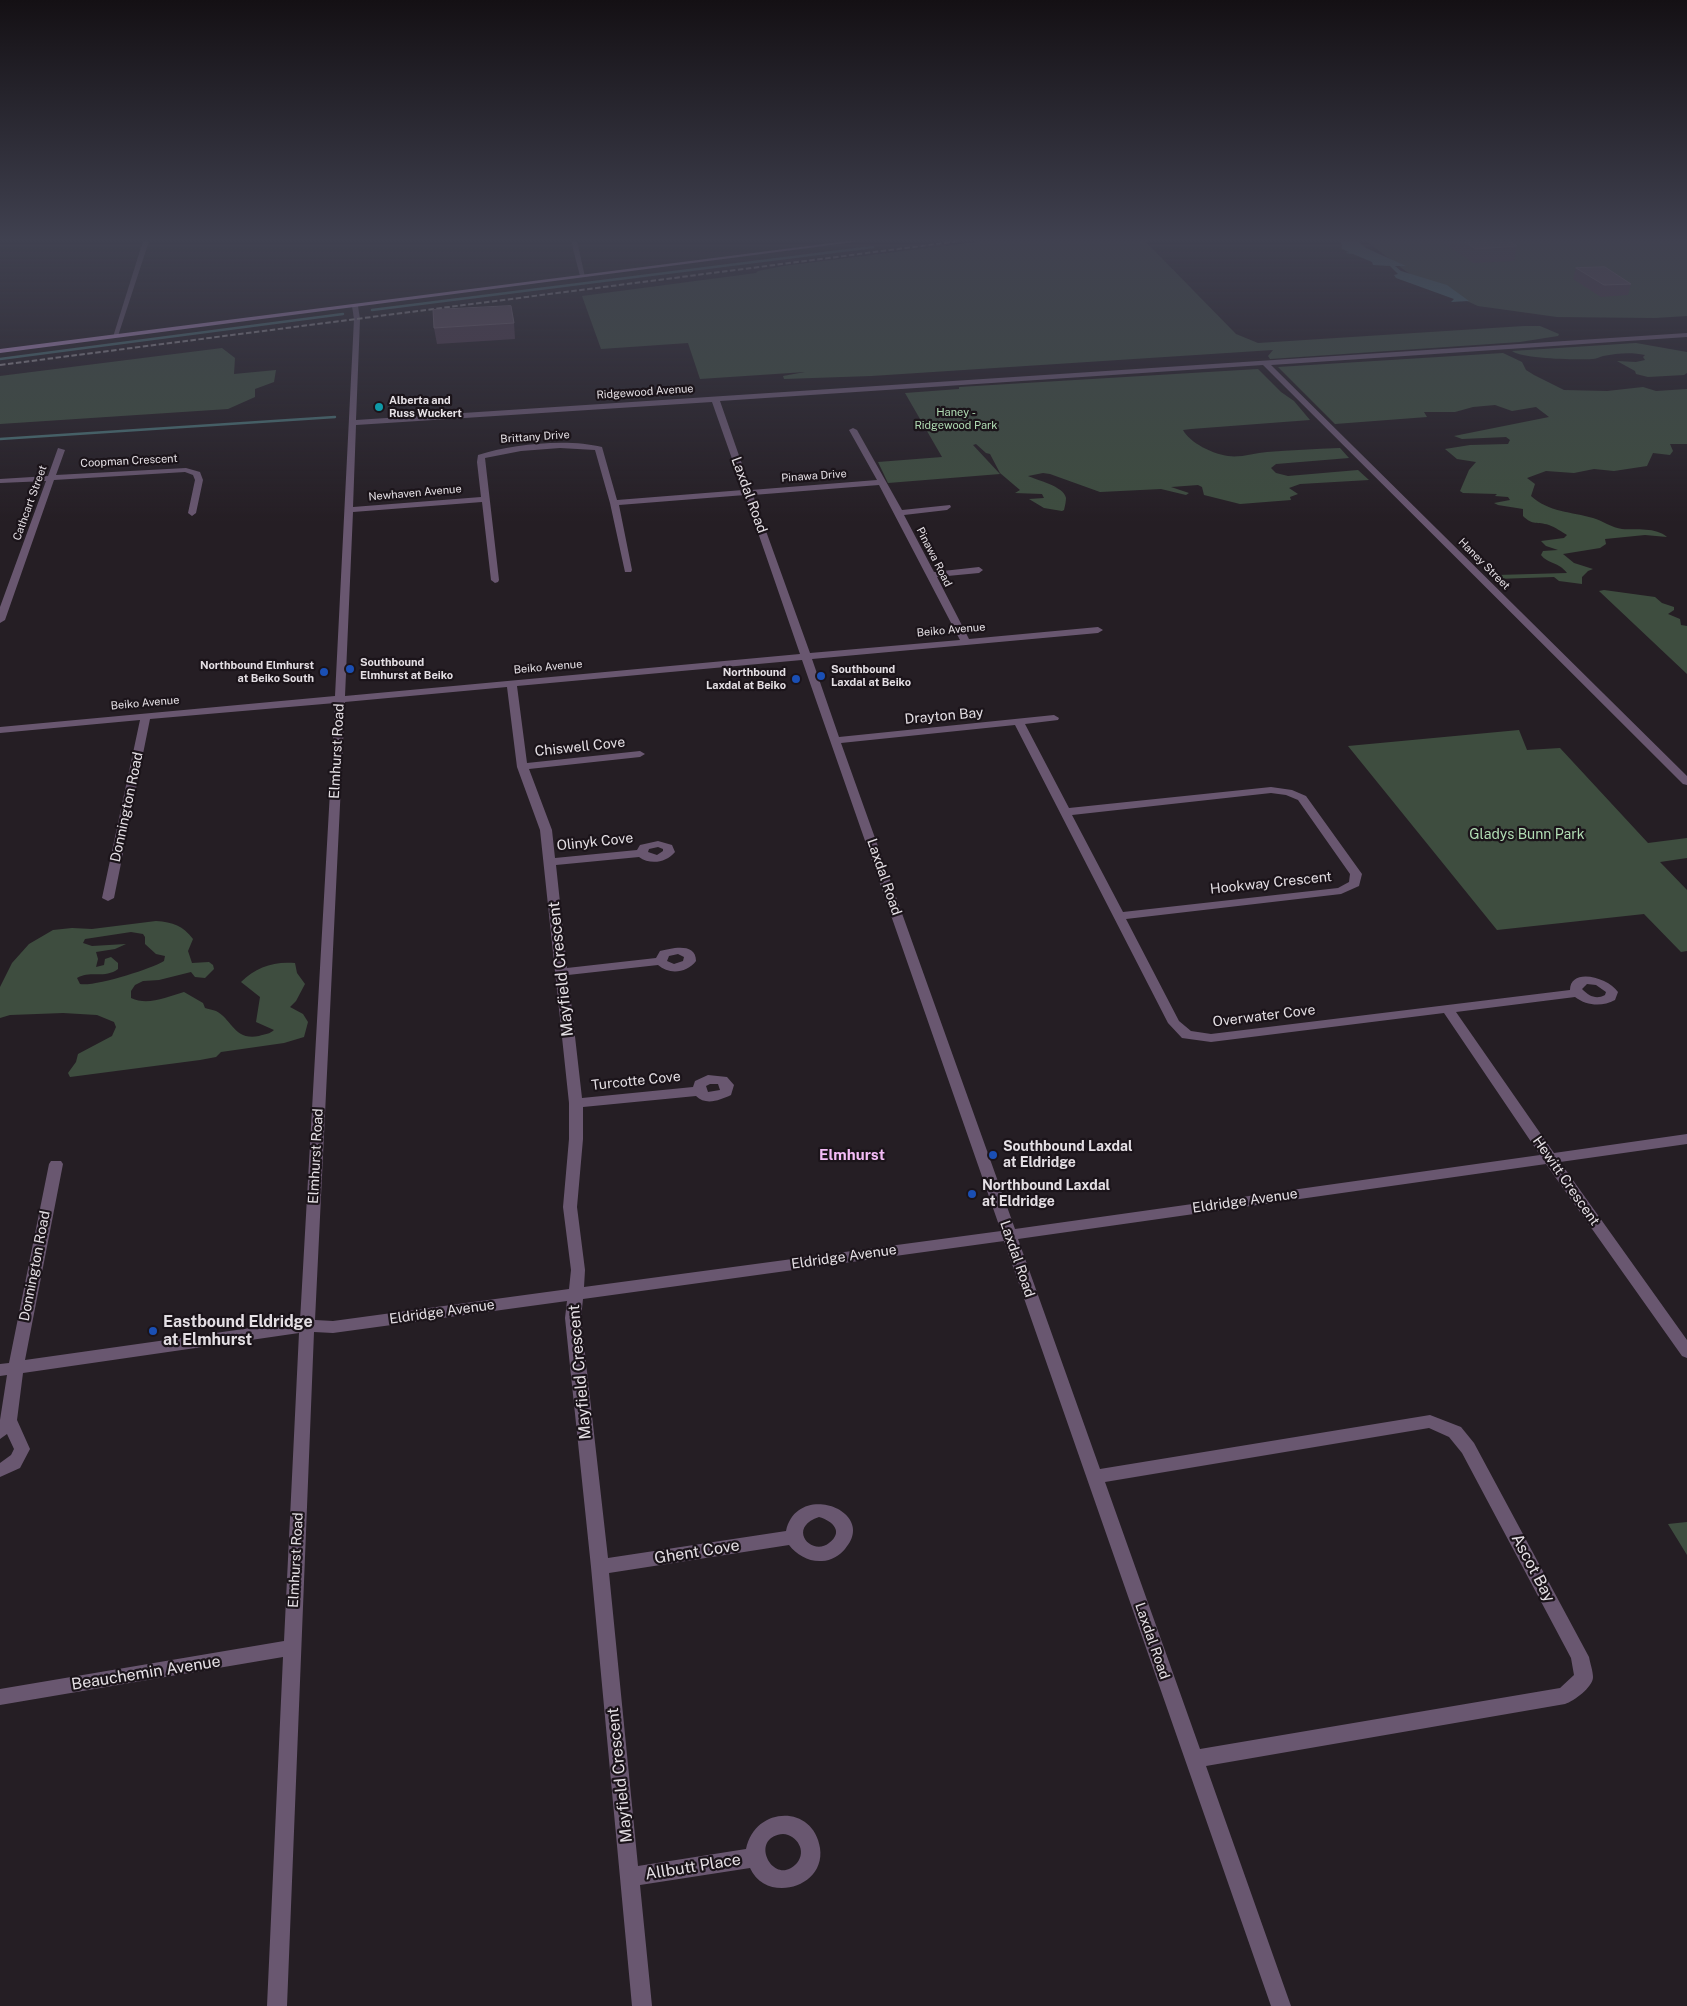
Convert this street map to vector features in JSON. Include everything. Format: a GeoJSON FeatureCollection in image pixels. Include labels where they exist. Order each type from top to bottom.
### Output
{"type":"FeatureCollection","features":[{"type":"Feature","properties":{"kind":"main road"},"geometry":{"type":"LineString","coordinates":[[0,351],[125,335]]}},
{"type":"Feature","properties":{"kind":"street","name":"Elmhurst Road"},"geometry":{"type":"LineString","coordinates":[[277,2006],[307,1326],[340,698],[356,335]]}},
{"type":"Feature","properties":{"kind":"street","name":"Ridgewood Avenue"},"geometry":{"type":"LineString","coordinates":[[352,423],[1687,335]]}},
{"type":"Feature","properties":{"kind":"street","name":"Haney Street"},"geometry":{"type":"LineString","coordinates":[[1264,362],[1687,782]]}},
{"type":"Feature","properties":{"kind":"street","name":"Laxdal Road"},"geometry":{"type":"LineString","coordinates":[[714,398],[1281,2006]]}},
{"type":"Feature","properties":{"kind":"street","name":"Pinawa Road"},"geometry":{"type":"LineString","coordinates":[[853,430],[899,513],[966,642]]}},
{"type":"Feature","properties":{"kind":"street","name":"Brittany Drive"},"geometry":{"type":"LineString","coordinates":[[495,580],[481,457],[485,454],[508,450],[589,445],[595,446],[601,452],[628,570]]}},
{"type":"Feature","properties":{"kind":"street","name":"Cathcart Street"},"geometry":{"type":"LineString","coordinates":[[0,620],[61,450]]}},
{"type":"Feature","properties":{"kind":"street","name":"Coopman Crescent"},"geometry":{"type":"LineString","coordinates":[[52,478],[186,470],[198,474],[200,480],[192,513]]}},
{"type":"Feature","properties":{"kind":"street"},"geometry":{"type":"LineString","coordinates":[[0,481],[52,478]]}},
{"type":"Feature","properties":{"kind":"street","name":"Pinawa Drive"},"geometry":{"type":"LineString","coordinates":[[748,493],[882,482]]}},
{"type":"Feature","properties":{"kind":"street"},"geometry":{"type":"LineString","coordinates":[[614,503],[748,493]]}},
{"type":"Feature","properties":{"kind":"street","name":"Newhaven Avenue"},"geometry":{"type":"LineString","coordinates":[[348,510],[485,498]]}},
{"type":"Feature","properties":{"kind":"street"},"geometry":{"type":"LineString","coordinates":[[899,513],[947,507]]}},
{"type":"Feature","properties":{"kind":"street"},"geometry":{"type":"LineString","coordinates":[[931,575],[979,570]]}},
{"type":"Feature","properties":{"kind":"street"},"geometry":{"type":"LineString","coordinates":[[0,590],[10,589]]}},
{"type":"Feature","properties":{"kind":"street","name":"Beiko Avenue"},"geometry":{"type":"LineString","coordinates":[[0,730],[1098,630]]}},
{"type":"Feature","properties":{"kind":"street","name":"Mayfield Crescent"},"geometry":{"type":"LineString","coordinates":[[512,683],[522,767],[546,830],[576,1103],[576,1139],[570,1207],[578,1270],[573,1318],[600,1567],[642,2006]]}},
{"type":"Feature","properties":{"kind":"street","name":"Donnington Road"},"geometry":{"type":"LineString","coordinates":[[108,898],[146,716]]}},
{"type":"Feature","properties":{"kind":"street","name":"Drayton Bay"},"geometry":{"type":"LineString","coordinates":[[836,740],[1054,718]]}},
{"type":"Feature","properties":{"kind":"street","name":"Overwater Cove"},"geometry":{"type":"LineString","coordinates":[[1019,723],[1174,1023],[1187,1035],[1211,1038],[1578,993]]}},
{"type":"Feature","properties":{"kind":"street","name":"Chiswell Cove"},"geometry":{"type":"LineString","coordinates":[[522,767],[640,754]]}},
{"type":"Feature","properties":{"kind":"street","name":"Hookway Crescent"},"geometry":{"type":"LineString","coordinates":[[1066,812],[1271,790],[1288,792],[1302,798],[1356,874],[1355,884],[1341,891],[1119,916]]}},
{"type":"Feature","properties":{"kind":"street","name":"Olinyk Cove"},"geometry":{"type":"LineString","coordinates":[[550,862],[642,852]]}},
{"type":"Feature","properties":{"kind":"street"},"geometry":{"type":"LineString","coordinates":[[561,972],[661,960]]}},
{"type":"Feature","properties":{"kind":"street","name":"Hewitt Crescent"},"geometry":{"type":"LineString","coordinates":[[1447,1008],[1548,1157],[1687,1352]]}},
{"type":"Feature","properties":{"kind":"street","name":"Turcotte Cove"},"geometry":{"type":"LineString","coordinates":[[576,1103],[699,1090]]}},
{"type":"Feature","properties":{"kind":"street","name":"Eldridge Avenue"},"geometry":{"type":"LineString","coordinates":[[8,1369],[307,1326],[333,1327],[1008,1235],[1687,1138]]}},
{"type":"Feature","properties":{"kind":"street","name":"Donnington Road"},"geometry":{"type":"LineString","coordinates":[[5,1426],[14,1393],[8,1369],[56,1164]]}},
{"type":"Feature","properties":{"kind":"street","name":"Ascot Bay"},"geometry":{"type":"LineString","coordinates":[[1094,1477],[1430,1421],[1455,1432],[1468,1448],[1580,1657],[1584,1678],[1565,1696],[1194,1759]]}},
{"type":"Feature","properties":{"kind":"street"},"geometry":{"type":"LineString","coordinates":[[0,1470],[13,1464],[21,1454],[20,1444],[5,1426]]}},
{"type":"Feature","properties":{"kind":"street","name":"Ghent Cove"},"geometry":{"type":"LineString","coordinates":[[600,1567],[794,1537]]}},
{"type":"Feature","properties":{"kind":"street","name":"Beauchemin Avenue"},"geometry":{"type":"LineString","coordinates":[[0,1697],[292,1648]]}},
{"type":"Feature","properties":{"kind":"street","name":"Allbutt Place"},"geometry":{"type":"LineString","coordinates":[[630,1877],[756,1857]]}},
{"type":"Feature","properties":{"kind":"green space"},"geometry":{"type":"Polygon","coordinates":[[[596,335],[1237,335],[1258,343],[1389,335],[1559,335],[1520,342],[1270,359],[1268,356],[1273,350],[871,376],[784,379],[783,376],[805,372],[700,379],[688,343],[601,349],[596,335]]]}},
{"type":"Feature","properties":{"kind":"green space"},"geometry":{"type":"Polygon","coordinates":[[[1636,343],[1687,352],[1687,373],[1684,375],[1648,377],[1636,374],[1635,371],[1617,361],[1636,362],[1645,360],[1643,357],[1645,355],[1640,354],[1619,354],[1593,359],[1563,359],[1527,356],[1512,351],[1636,343]]]}},
{"type":"Feature","properties":{"kind":"green space"},"geometry":{"type":"Polygon","coordinates":[[[222,348],[235,358],[234,374],[276,370],[274,382],[255,389],[255,397],[228,409],[0,424],[0,376],[222,348]]]}},
{"type":"Feature","properties":{"kind":"green space"},"geometry":{"type":"Polygon","coordinates":[[[1503,353],[1522,362],[1526,370],[1534,375],[1564,390],[1607,391],[1643,387],[1656,391],[1687,389],[1687,444],[1670,444],[1673,451],[1670,455],[1653,453],[1647,466],[1614,471],[1594,469],[1574,473],[1546,471],[1527,478],[1535,484],[1531,496],[1545,505],[1560,511],[1593,518],[1618,528],[1652,530],[1667,537],[1645,535],[1605,539],[1606,544],[1600,548],[1563,554],[1574,563],[1593,569],[1582,577],[1582,584],[1559,581],[1554,577],[1496,579],[1495,576],[1497,575],[1567,573],[1564,569],[1541,555],[1543,551],[1558,550],[1546,546],[1541,541],[1564,538],[1567,535],[1549,525],[1530,521],[1523,516],[1523,509],[1494,503],[1510,500],[1508,497],[1495,496],[1497,494],[1463,493],[1460,491],[1469,470],[1476,462],[1457,459],[1445,449],[1470,445],[1508,444],[1510,440],[1506,437],[1462,439],[1454,436],[1549,417],[1536,407],[1512,411],[1495,405],[1473,407],[1455,412],[1424,412],[1427,417],[1335,424],[1278,367],[1503,353]]]}},
{"type":"Feature","properties":{"kind":"green space","name":"Haney - Ridgewood Park"},"geometry":{"type":"Polygon","coordinates":[[[1258,369],[1281,392],[1294,401],[1310,420],[1183,430],[1186,435],[1209,450],[1222,455],[1233,456],[1340,448],[1349,458],[1276,464],[1271,468],[1276,473],[1288,476],[1358,470],[1369,480],[1300,484],[1289,488],[1298,494],[1290,497],[1291,500],[1240,504],[1204,495],[1202,487],[1198,485],[1171,487],[1189,493],[1186,495],[1161,489],[1100,492],[1050,474],[1043,473],[1028,476],[1055,487],[1064,494],[1066,501],[1062,511],[1044,508],[1029,499],[1044,498],[1042,494],[1015,493],[1020,490],[1000,473],[990,454],[986,453],[976,444],[973,445],[1000,474],[888,483],[878,462],[942,457],[905,393],[959,389],[959,387],[1258,369]]]}},
{"type":"Feature","properties":{"kind":"green space"},"geometry":{"type":"Polygon","coordinates":[[[1604,590],[1655,597],[1662,603],[1674,607],[1674,610],[1668,614],[1680,619],[1681,625],[1687,626],[1687,674],[1599,591],[1604,590]]]}},
{"type":"Feature","properties":{"kind":"green space","name":"Gladys Bunn Park"},"geometry":{"type":"Polygon","coordinates":[[[1519,730],[1527,750],[1560,748],[1648,843],[1687,838],[1687,858],[1660,862],[1687,890],[1687,951],[1681,952],[1644,914],[1497,930],[1348,746],[1519,730]]]}},
{"type":"Feature","properties":{"kind":"green space"},"geometry":{"type":"Polygon","coordinates":[[[156,921],[168,922],[181,928],[193,939],[188,951],[192,963],[209,962],[213,965],[214,969],[205,978],[195,977],[191,972],[159,980],[143,981],[135,985],[131,991],[131,998],[150,1001],[184,992],[203,1003],[205,1008],[216,1011],[239,1032],[251,1037],[267,1034],[274,1030],[256,1022],[260,997],[241,982],[253,972],[266,966],[280,963],[295,963],[297,973],[305,984],[296,1001],[290,1007],[303,1014],[308,1022],[304,1037],[284,1043],[221,1052],[216,1057],[200,1060],[70,1077],[68,1073],[76,1062],[78,1054],[112,1036],[116,1027],[114,1022],[97,1015],[63,1013],[10,1015],[0,1018],[0,987],[12,963],[29,944],[53,930],[72,928],[92,929],[156,921]],[[131,932],[85,939],[83,943],[92,946],[126,944],[115,949],[96,952],[98,959],[96,967],[104,965],[105,959],[111,957],[118,963],[118,969],[108,974],[87,975],[77,978],[80,984],[97,983],[122,977],[164,961],[165,956],[156,954],[145,944],[143,934],[131,932]]]}},
{"type":"Feature","properties":{"kind":"green space"},"geometry":{"type":"Polygon","coordinates":[[[1687,1522],[1687,1555],[1668,1524],[1687,1522]]]}},
{"type":"Feature","properties":{"kind":"waterway"},"geometry":{"type":"LineString","coordinates":[[0,359],[186,335]]}},
{"type":"Feature","properties":{"kind":"waterway"},"geometry":{"type":"LineString","coordinates":[[0,439],[335,417]]}},
{"type":"Feature","properties":{"kind":"railway"},"geometry":{"type":"LineString","coordinates":[[0,365],[235,335]]}},
{"type":"Feature","properties":{"kind":"place","name":"Alberta and Russ Wuckert"},"geometry":{"type":"Point","coordinates":[379,407]}},
{"type":"Feature","properties":{"kind":"place","name":"Southbound Elmhurst at Beiko"},"geometry":{"type":"Point","coordinates":[350,669]}},
{"type":"Feature","properties":{"kind":"place","name":"Northbound Elmhurst at Beiko South"},"geometry":{"type":"Point","coordinates":[324,672]}},
{"type":"Feature","properties":{"kind":"place","name":"Southbound Laxdal at Beiko"},"geometry":{"type":"Point","coordinates":[821,676]}},
{"type":"Feature","properties":{"kind":"place","name":"Northbound Laxdal at Beiko"},"geometry":{"type":"Point","coordinates":[796,679]}},
{"type":"Feature","properties":{"kind":"place","name":"Southbound Laxdal at Eldridge"},"geometry":{"type":"Point","coordinates":[993,1155]}},
{"type":"Feature","properties":{"kind":"place","name":"Northbound Laxdal at Eldridge"},"geometry":{"type":"Point","coordinates":[972,1194]}},
{"type":"Feature","properties":{"kind":"place","name":"Eastbound Eldridge at Elmhurst"},"geometry":{"type":"Point","coordinates":[153,1331]}},
{"type":"Feature","properties":{"kind":"district","name":"Elmhurst"},"geometry":{"type":"Point","coordinates":[852,1155]}}]}
